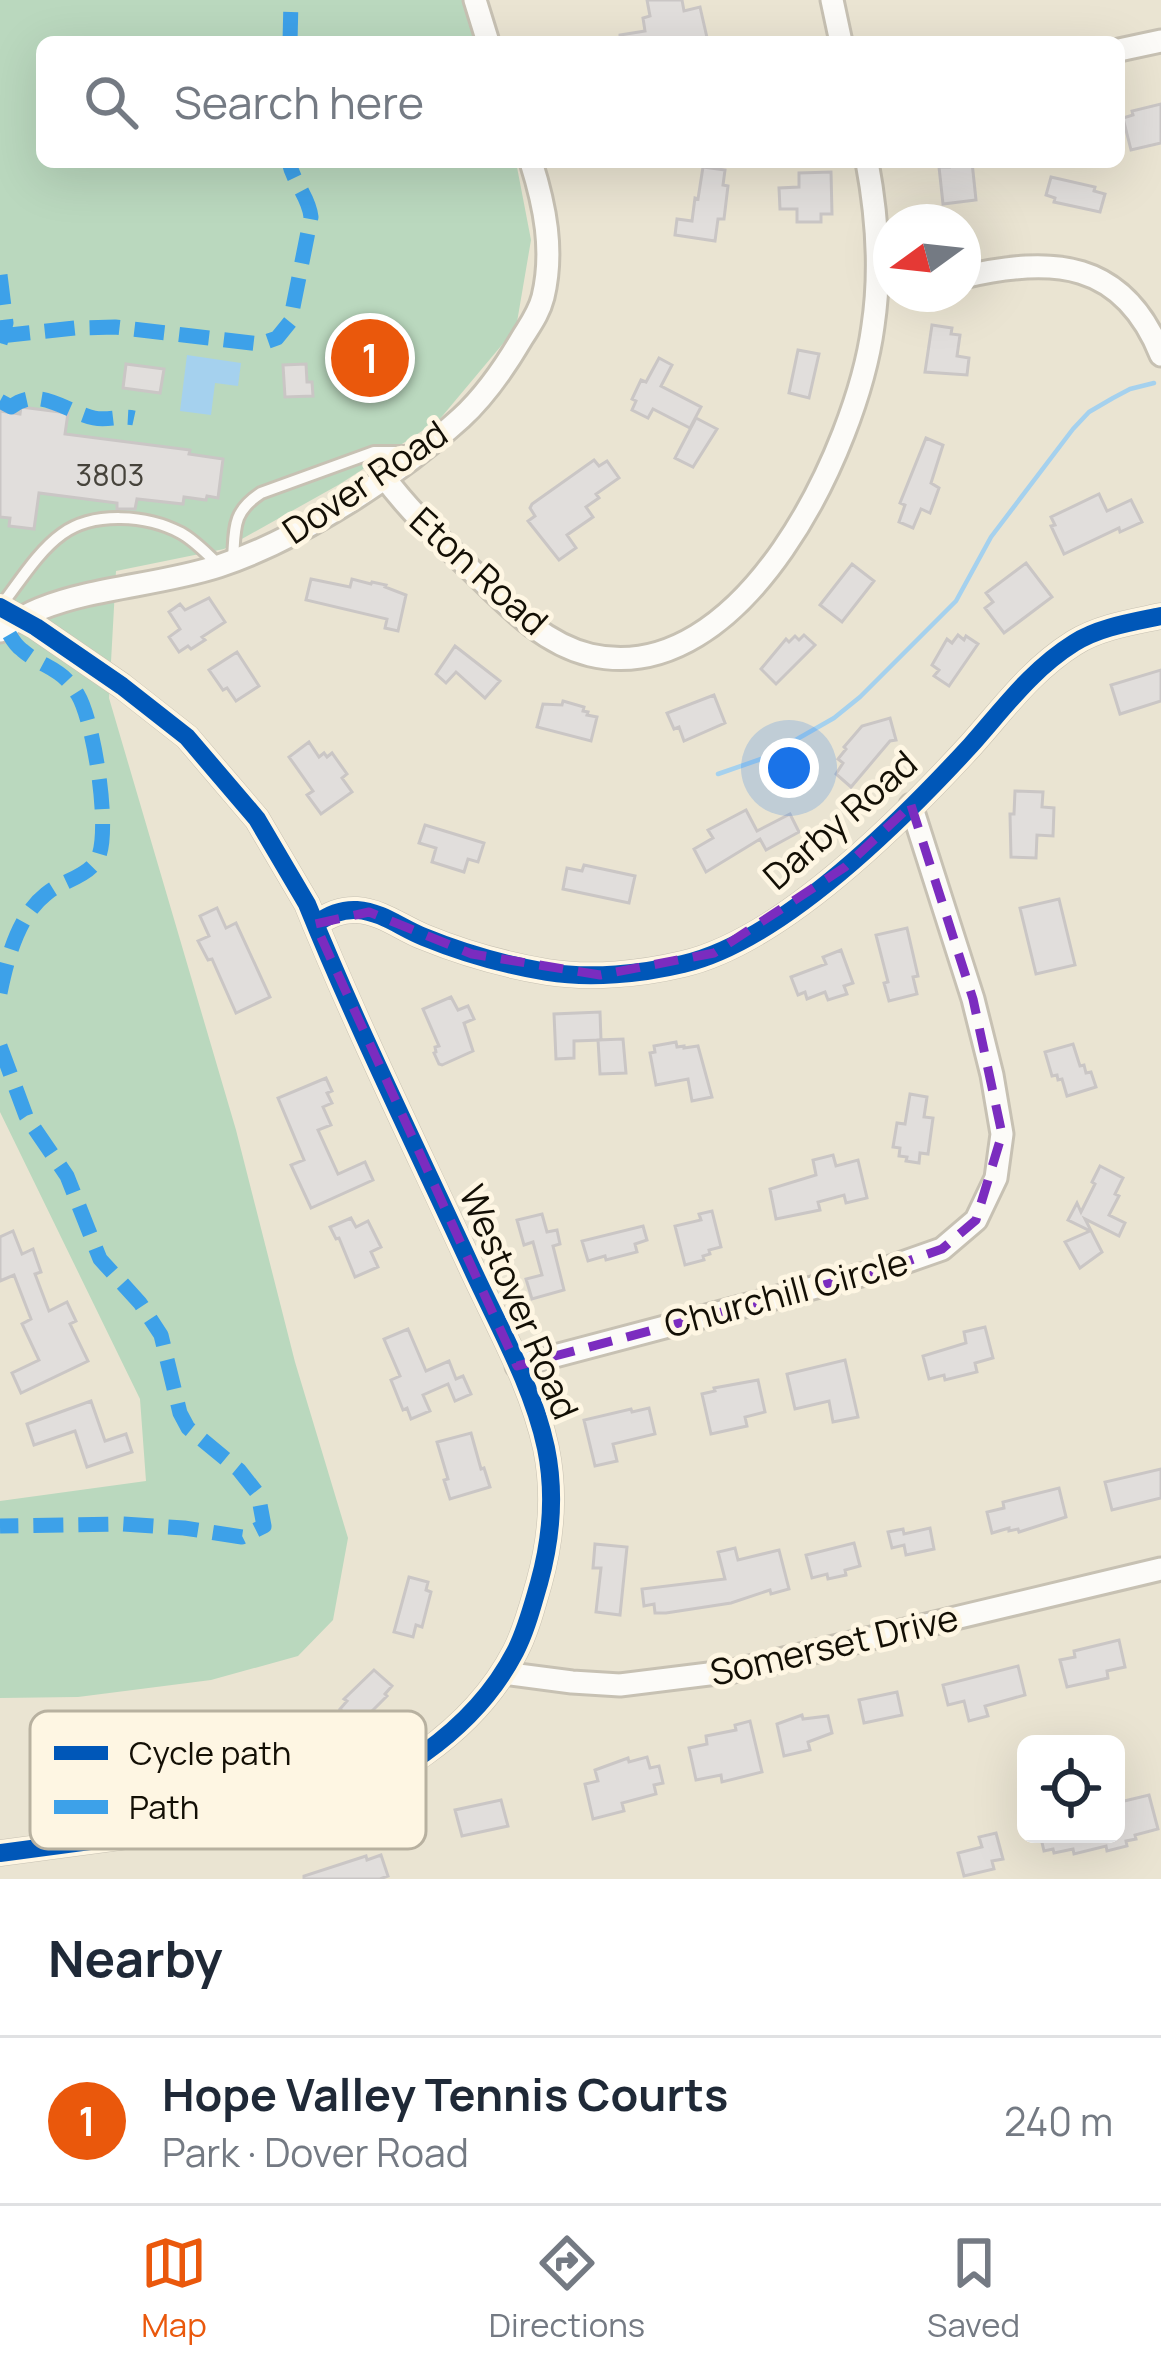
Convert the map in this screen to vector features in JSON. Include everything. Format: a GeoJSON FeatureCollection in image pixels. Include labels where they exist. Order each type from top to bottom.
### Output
{"type":"FeatureCollection","features":[{"type":"Feature","properties":{"kind":"street"},"geometry":{"type":"LineString","coordinates":[[475,0],[486,36]]}},
{"type":"Feature","properties":{"kind":"street"},"geometry":{"type":"LineString","coordinates":[[832,0],[840,36]]}},
{"type":"Feature","properties":{"kind":"street"},"geometry":{"type":"LineString","coordinates":[[1125,49],[1161,41]]}},
{"type":"Feature","properties":{"kind":"street","name":"Dover Road"},"geometry":{"type":"LineString","coordinates":[[0,631],[7,611],[169,580],[226,563],[293,534],[384,477],[462,416],[490,386],[537,315],[546,276],[548,233],[532,168]]}},
{"type":"Feature","properties":{"kind":"street","name":"Eton Road"},"geometry":{"type":"LineString","coordinates":[[868,168],[873,207]]}},
{"type":"Feature","properties":{"kind":"street"},"geometry":{"type":"LineString","coordinates":[[981,274],[1045,265],[1077,270],[1124,297],[1145,321],[1161,355]]}},
{"type":"Feature","properties":{"kind":"street","name":"Eton Road"},"geometry":{"type":"LineString","coordinates":[[384,477],[436,536],[538,631],[592,656],[638,658],[671,650],[706,629],[746,593],[810,506],[857,397],[877,312]]}},
{"type":"Feature","properties":{"kind":"street","name":"Westover Road"},"geometry":{"type":"LineString","coordinates":[[7,611],[122,686],[187,737],[273,842],[300,889],[517,1366],[546,1448],[550,1521],[544,1564],[520,1640],[503,1673],[449,1734],[426,1749]]}},
{"type":"Feature","properties":{"kind":"street","name":"Darby Road"},"geometry":{"type":"LineString","coordinates":[[315,924],[338,911],[370,911],[422,937],[552,973],[599,975],[689,963],[740,941],[792,910],[845,867],[957,759],[1040,667],[1086,636],[1161,616]]}},
{"type":"Feature","properties":{"kind":"street","name":"Churchill Circle"},"geometry":{"type":"LineString","coordinates":[[517,1366],[888,1268],[942,1249],[976,1220],[996,1178],[1002,1134],[973,1000],[911,805]]}},
{"type":"Feature","properties":{"kind":"street","name":"Somerset Drive"},"geometry":{"type":"LineString","coordinates":[[503,1673],[620,1684],[734,1671],[1161,1569]]}},
{"type":"Feature","properties":{"kind":"street","name":"Westover Road"},"geometry":{"type":"LineString","coordinates":[[0,1853],[31,1849]]}},
{"type":"Feature","properties":{"kind":"lane"},"geometry":{"type":"LineString","coordinates":[[7,611],[50,544],[66,530],[120,518],[156,523],[184,534],[226,563],[244,504],[261,493],[374,452],[418,452]]}},
{"type":"Feature","properties":{"kind":"highlighted area"},"geometry":{"type":"Polygon","coordinates":[[[911,805],[973,999],[1002,1134],[976,1220],[942,1249],[888,1268],[517,1366],[315,924],[369,912],[472,954],[600,975],[714,953],[845,867],[911,805]]]}},
{"type":"Feature","properties":{"kind":"green space"},"geometry":{"type":"Polygon","coordinates":[[[0,0],[464,0],[473,36],[36,36],[36,168],[517,168],[531,240],[516,328],[439,420],[340,484],[224,549],[116,571],[109,698],[236,1130],[295,1362],[348,1538],[333,1620],[298,1656],[211,1680],[78,1697],[0,1698],[0,1501],[146,1481],[140,1399],[0,1112],[0,0]]]}},
{"type":"Feature","properties":{"kind":"water"},"geometry":{"type":"Polygon","coordinates":[[[187,355],[241,363],[238,386],[215,383],[211,415],[180,411],[187,355]]]}},
{"type":"Feature","properties":{"kind":"building"},"geometry":{"type":"Polygon","coordinates":[[[647,0],[682,0],[684,11],[700,7],[707,36],[620,36],[645,31],[643,18],[650,16],[647,0]]]}},
{"type":"Feature","properties":{"kind":"building"},"geometry":{"type":"Polygon","coordinates":[[[1161,104],[1161,143],[1131,150],[1125,117],[1133,115],[1132,111],[1161,104]]]}},
{"type":"Feature","properties":{"kind":"building"},"geometry":{"type":"Polygon","coordinates":[[[703,168],[725,170],[724,219],[718,219],[715,241],[675,235],[677,219],[692,221],[703,168]]]}},
{"type":"Feature","properties":{"kind":"building"},"geometry":{"type":"Polygon","coordinates":[[[939,168],[973,168],[976,200],[943,204],[939,168]]]}},
{"type":"Feature","properties":{"kind":"building"},"geometry":{"type":"Polygon","coordinates":[[[831,172],[832,214],[821,214],[821,222],[797,222],[797,209],[780,209],[779,188],[799,187],[799,173],[831,172]]]}},
{"type":"Feature","properties":{"kind":"building"},"geometry":{"type":"Polygon","coordinates":[[[1051,177],[1095,187],[1094,191],[1105,194],[1100,212],[1054,202],[1055,198],[1046,195],[1051,177]]]}},
{"type":"Feature","properties":{"kind":"building"},"geometry":{"type":"Polygon","coordinates":[[[932,325],[952,328],[951,334],[960,335],[957,356],[969,358],[967,375],[925,372],[932,325]]]}},
{"type":"Feature","properties":{"kind":"building"},"geometry":{"type":"Polygon","coordinates":[[[798,350],[819,354],[809,398],[789,393],[798,350]]]}},
{"type":"Feature","properties":{"kind":"building"},"geometry":{"type":"Polygon","coordinates":[[[659,358],[672,365],[661,386],[701,407],[690,428],[653,409],[648,418],[632,410],[641,380],[646,382],[659,358]]]}},
{"type":"Feature","properties":{"kind":"building"},"geometry":{"type":"Polygon","coordinates":[[[126,364],[164,369],[160,393],[123,388],[126,364]]]}},
{"type":"Feature","properties":{"kind":"building"},"geometry":{"type":"Polygon","coordinates":[[[306,364],[313,396],[285,397],[283,365],[306,364]]]}},
{"type":"Feature","properties":{"kind":"building"},"geometry":{"type":"Polygon","coordinates":[[[21,407],[68,413],[65,434],[190,450],[189,454],[223,459],[218,498],[184,497],[183,504],[137,499],[135,509],[117,509],[117,503],[39,493],[34,529],[9,526],[10,518],[0,517],[0,411],[20,414],[21,407]]]}},
{"type":"Feature","properties":{"kind":"building"},"geometry":{"type":"Polygon","coordinates":[[[696,418],[717,429],[693,467],[675,458],[696,418]]]}},
{"type":"Feature","properties":{"kind":"building"},"geometry":{"type":"Polygon","coordinates":[[[926,438],[943,445],[931,483],[939,488],[930,513],[921,509],[913,528],[899,522],[905,505],[900,503],[926,438]]]}},
{"type":"Feature","properties":{"kind":"building"},"geometry":{"type":"Polygon","coordinates":[[[594,460],[599,466],[607,461],[619,478],[586,507],[593,517],[567,535],[576,548],[559,560],[528,521],[535,516],[530,508],[594,460]]]}},
{"type":"Feature","properties":{"kind":"building"},"geometry":{"type":"Polygon","coordinates":[[[1099,494],[1107,511],[1131,500],[1142,522],[1064,554],[1051,517],[1099,494]]]}},
{"type":"Feature","properties":{"kind":"building"},"geometry":{"type":"Polygon","coordinates":[[[1026,563],[1052,597],[1004,633],[985,608],[993,602],[986,593],[1026,563]]]}},
{"type":"Feature","properties":{"kind":"building"},"geometry":{"type":"Polygon","coordinates":[[[852,564],[874,581],[842,622],[820,605],[852,564]]]}},
{"type":"Feature","properties":{"kind":"building"},"geometry":{"type":"Polygon","coordinates":[[[311,579],[350,587],[352,579],[372,582],[406,595],[398,631],[385,628],[387,619],[306,600],[311,579]]]}},
{"type":"Feature","properties":{"kind":"building"},"geometry":{"type":"Polygon","coordinates":[[[209,598],[225,622],[202,637],[205,640],[179,652],[169,637],[180,629],[169,612],[180,604],[185,610],[209,598]]]}},
{"type":"Feature","properties":{"kind":"building"},"geometry":{"type":"Polygon","coordinates":[[[804,635],[815,645],[776,684],[761,669],[786,639],[789,642],[795,636],[799,640],[804,635]]]}},
{"type":"Feature","properties":{"kind":"building"},"geometry":{"type":"Polygon","coordinates":[[[958,635],[978,644],[949,686],[934,676],[939,670],[932,665],[947,639],[952,643],[958,635]]]}},
{"type":"Feature","properties":{"kind":"building"},"geometry":{"type":"Polygon","coordinates":[[[455,646],[500,681],[485,698],[456,672],[446,683],[436,674],[455,646]]]}},
{"type":"Feature","properties":{"kind":"building"},"geometry":{"type":"Polygon","coordinates":[[[237,652],[259,686],[236,701],[209,670],[237,652]]]}},
{"type":"Feature","properties":{"kind":"building"},"geometry":{"type":"Polygon","coordinates":[[[1161,670],[1161,701],[1120,714],[1111,685],[1161,670]]]}},
{"type":"Feature","properties":{"kind":"building"},"geometry":{"type":"Polygon","coordinates":[[[714,695],[725,723],[684,741],[667,713],[714,695]]]}},
{"type":"Feature","properties":{"kind":"building"},"geometry":{"type":"Polygon","coordinates":[[[563,701],[597,717],[591,741],[537,727],[543,704],[562,705],[563,701]]]}},
{"type":"Feature","properties":{"kind":"building"},"geometry":{"type":"Polygon","coordinates":[[[890,718],[896,740],[890,741],[851,787],[836,774],[844,747],[862,726],[890,718]]]}},
{"type":"Feature","properties":{"kind":"building"},"geometry":{"type":"Polygon","coordinates":[[[309,742],[319,757],[332,753],[347,774],[342,778],[352,792],[321,814],[307,795],[313,791],[289,757],[309,742]]]}},
{"type":"Feature","properties":{"kind":"building"},"geometry":{"type":"Polygon","coordinates":[[[1015,791],[1043,792],[1042,807],[1054,808],[1053,836],[1037,835],[1036,858],[1011,857],[1015,791]]]}},
{"type":"Feature","properties":{"kind":"building"},"geometry":{"type":"Polygon","coordinates":[[[746,810],[757,831],[790,814],[799,832],[766,850],[760,839],[706,872],[694,849],[713,838],[708,830],[746,810]]]}},
{"type":"Feature","properties":{"kind":"building"},"geometry":{"type":"Polygon","coordinates":[[[425,825],[484,843],[478,862],[468,859],[464,872],[432,862],[436,848],[419,843],[425,825]]]}},
{"type":"Feature","properties":{"kind":"building"},"geometry":{"type":"Polygon","coordinates":[[[584,865],[635,876],[629,903],[563,889],[567,868],[582,871],[584,865]]]}},
{"type":"Feature","properties":{"kind":"building"},"geometry":{"type":"Polygon","coordinates":[[[1059,899],[1075,965],[1036,974],[1020,908],[1059,899]]]}},
{"type":"Feature","properties":{"kind":"building"},"geometry":{"type":"Polygon","coordinates":[[[217,908],[226,928],[236,923],[270,997],[236,1013],[212,959],[208,960],[198,941],[209,936],[200,916],[217,908]]]}},
{"type":"Feature","properties":{"kind":"building"},"geometry":{"type":"Polygon","coordinates":[[[907,928],[918,976],[913,977],[917,994],[889,1001],[876,935],[907,928]]]}},
{"type":"Feature","properties":{"kind":"building"},"geometry":{"type":"Polygon","coordinates":[[[841,950],[853,983],[844,986],[847,994],[828,1000],[825,992],[807,999],[805,992],[798,995],[791,977],[826,964],[823,957],[841,950]]]}},
{"type":"Feature","properties":{"kind":"building"},"geometry":{"type":"Polygon","coordinates":[[[451,997],[458,1010],[468,1006],[474,1019],[464,1023],[473,1051],[442,1065],[434,1053],[439,1046],[423,1009],[451,997]]]}},
{"type":"Feature","properties":{"kind":"building"},"geometry":{"type":"Polygon","coordinates":[[[600,1012],[601,1040],[574,1041],[574,1058],[556,1059],[554,1014],[600,1012]]]}},
{"type":"Feature","properties":{"kind":"building"},"geometry":{"type":"Polygon","coordinates":[[[623,1039],[626,1073],[600,1074],[598,1040],[623,1039]]]}},
{"type":"Feature","properties":{"kind":"building"},"geometry":{"type":"Polygon","coordinates":[[[676,1042],[677,1047],[698,1046],[712,1097],[692,1101],[688,1079],[656,1085],[650,1053],[655,1052],[654,1046],[676,1042]]]}},
{"type":"Feature","properties":{"kind":"building"},"geometry":{"type":"Polygon","coordinates":[[[1073,1044],[1080,1066],[1091,1072],[1096,1087],[1067,1096],[1062,1079],[1052,1076],[1045,1052],[1073,1044]]]}},
{"type":"Feature","properties":{"kind":"building"},"geometry":{"type":"Polygon","coordinates":[[[326,1078],[332,1103],[323,1107],[331,1125],[318,1130],[338,1174],[365,1162],[373,1180],[311,1208],[291,1165],[304,1160],[278,1098],[326,1078]]]}},
{"type":"Feature","properties":{"kind":"building"},"geometry":{"type":"Polygon","coordinates":[[[910,1094],[927,1097],[924,1117],[933,1118],[928,1154],[920,1153],[919,1163],[906,1161],[907,1157],[899,1156],[900,1148],[893,1147],[897,1123],[905,1124],[910,1094]]]}},
{"type":"Feature","properties":{"kind":"building"},"geometry":{"type":"Polygon","coordinates":[[[833,1155],[836,1166],[858,1160],[867,1198],[846,1203],[844,1195],[818,1202],[820,1210],[776,1219],[770,1189],[816,1175],[813,1160],[833,1155]]]}},
{"type":"Feature","properties":{"kind":"building"},"geometry":{"type":"Polygon","coordinates":[[[1100,1166],[1123,1178],[1109,1215],[1125,1223],[1119,1236],[1085,1219],[1102,1252],[1080,1268],[1065,1242],[1090,1231],[1068,1220],[1077,1203],[1081,1212],[1100,1166]]]}},
{"type":"Feature","properties":{"kind":"building"},"geometry":{"type":"Polygon","coordinates":[[[712,1211],[721,1247],[709,1250],[704,1260],[685,1265],[675,1226],[701,1220],[699,1214],[712,1211]]]}},
{"type":"Feature","properties":{"kind":"building"},"geometry":{"type":"Polygon","coordinates":[[[542,1214],[547,1232],[557,1230],[560,1244],[553,1246],[564,1290],[532,1299],[526,1279],[542,1275],[533,1242],[524,1245],[517,1220],[542,1214]]]}},
{"type":"Feature","properties":{"kind":"building"},"geometry":{"type":"Polygon","coordinates":[[[351,1218],[356,1227],[368,1221],[381,1247],[371,1252],[378,1267],[355,1277],[330,1227],[351,1218]]]}},
{"type":"Feature","properties":{"kind":"building"},"geometry":{"type":"Polygon","coordinates":[[[643,1226],[647,1240],[635,1244],[637,1252],[588,1261],[582,1241],[643,1226]]]}},
{"type":"Feature","properties":{"kind":"building"},"geometry":{"type":"Polygon","coordinates":[[[13,1231],[22,1254],[33,1249],[41,1272],[35,1274],[49,1311],[67,1302],[76,1321],[70,1324],[88,1361],[21,1393],[12,1373],[39,1360],[22,1324],[31,1319],[14,1275],[0,1281],[0,1237],[13,1231]]]}},
{"type":"Feature","properties":{"kind":"building"},"geometry":{"type":"Polygon","coordinates":[[[985,1327],[993,1358],[975,1363],[977,1372],[929,1379],[923,1356],[966,1343],[964,1332],[985,1327]]]}},
{"type":"Feature","properties":{"kind":"building"},"geometry":{"type":"Polygon","coordinates":[[[408,1329],[426,1371],[449,1361],[456,1379],[463,1376],[471,1394],[455,1401],[448,1384],[423,1395],[430,1411],[411,1419],[391,1380],[400,1376],[384,1339],[408,1329]]]}},
{"type":"Feature","properties":{"kind":"building"},"geometry":{"type":"Polygon","coordinates":[[[845,1360],[858,1417],[833,1422],[829,1401],[795,1409],[787,1374],[845,1360]]]}},
{"type":"Feature","properties":{"kind":"building"},"geometry":{"type":"Polygon","coordinates":[[[758,1380],[765,1412],[745,1417],[747,1426],[711,1434],[702,1394],[758,1380]]]}},
{"type":"Feature","properties":{"kind":"building"},"geometry":{"type":"Polygon","coordinates":[[[91,1401],[105,1441],[126,1434],[132,1452],[87,1467],[75,1431],[34,1445],[27,1424],[91,1401]]]}},
{"type":"Feature","properties":{"kind":"building"},"geometry":{"type":"Polygon","coordinates":[[[649,1408],[655,1434],[613,1444],[617,1461],[595,1466],[584,1420],[649,1408]]]}},
{"type":"Feature","properties":{"kind":"building"},"geometry":{"type":"Polygon","coordinates":[[[471,1433],[490,1487],[450,1499],[437,1442],[471,1433]]]}},
{"type":"Feature","properties":{"kind":"building"},"geometry":{"type":"Polygon","coordinates":[[[1161,1469],[1161,1498],[1112,1510],[1105,1482],[1161,1469]]]}},
{"type":"Feature","properties":{"kind":"building"},"geometry":{"type":"Polygon","coordinates":[[[1059,1488],[1066,1517],[1019,1532],[1009,1528],[992,1533],[987,1512],[1004,1508],[1003,1502],[1059,1488]]]}},
{"type":"Feature","properties":{"kind":"building"},"geometry":{"type":"Polygon","coordinates":[[[930,1528],[934,1549],[906,1555],[904,1545],[892,1548],[888,1532],[930,1528]]]}},
{"type":"Feature","properties":{"kind":"building"},"geometry":{"type":"Polygon","coordinates":[[[854,1543],[860,1566],[845,1570],[846,1575],[812,1578],[806,1555],[854,1543]]]}},
{"type":"Feature","properties":{"kind":"building"},"geometry":{"type":"Polygon","coordinates":[[[595,1544],[627,1547],[620,1615],[596,1612],[601,1568],[593,1568],[595,1544]]]}},
{"type":"Feature","properties":{"kind":"building"},"geometry":{"type":"Polygon","coordinates":[[[735,1548],[738,1560],[779,1550],[789,1589],[666,1613],[655,1613],[654,1604],[644,1606],[642,1589],[725,1579],[718,1552],[735,1548]]]}},
{"type":"Feature","properties":{"kind":"building"},"geometry":{"type":"Polygon","coordinates":[[[409,1577],[428,1582],[426,1590],[431,1592],[422,1627],[416,1625],[413,1637],[394,1632],[409,1577]]]}},
{"type":"Feature","properties":{"kind":"building"},"geometry":{"type":"Polygon","coordinates":[[[1119,1640],[1125,1667],[1107,1671],[1108,1678],[1067,1687],[1060,1660],[1075,1657],[1074,1651],[1119,1640]]]}},
{"type":"Feature","properties":{"kind":"building"},"geometry":{"type":"Polygon","coordinates":[[[1018,1666],[1025,1695],[985,1706],[988,1716],[969,1721],[964,1701],[948,1705],[943,1685],[1018,1666]]]}},
{"type":"Feature","properties":{"kind":"building"},"geometry":{"type":"Polygon","coordinates":[[[374,1670],[392,1686],[372,1711],[342,1711],[344,1699],[374,1670]]]}},
{"type":"Feature","properties":{"kind":"building"},"geometry":{"type":"Polygon","coordinates":[[[897,1692],[902,1715],[864,1723],[859,1700],[897,1692]]]}},
{"type":"Feature","properties":{"kind":"building"},"geometry":{"type":"Polygon","coordinates":[[[802,1715],[803,1719],[828,1716],[832,1733],[808,1742],[810,1750],[784,1756],[777,1724],[802,1715]]]}},
{"type":"Feature","properties":{"kind":"building"},"geometry":{"type":"Polygon","coordinates":[[[750,1721],[762,1772],[722,1782],[721,1775],[696,1780],[689,1748],[707,1744],[706,1736],[736,1730],[735,1725],[750,1721]]]}},
{"type":"Feature","properties":{"kind":"building"},"geometry":{"type":"Polygon","coordinates":[[[647,1757],[650,1768],[659,1766],[663,1783],[654,1785],[656,1794],[622,1803],[624,1811],[593,1819],[585,1784],[598,1781],[595,1770],[628,1758],[629,1762],[647,1757]]]}},
{"type":"Feature","properties":{"kind":"building"},"geometry":{"type":"Polygon","coordinates":[[[1149,1795],[1158,1829],[1135,1835],[1136,1839],[1126,1841],[1127,1846],[1107,1851],[1106,1846],[1074,1854],[1073,1849],[1044,1851],[1042,1843],[1125,1843],[1125,1801],[1149,1795]]]}},
{"type":"Feature","properties":{"kind":"building"},"geometry":{"type":"Polygon","coordinates":[[[501,1800],[508,1826],[462,1836],[455,1810],[501,1800]]]}},
{"type":"Feature","properties":{"kind":"building"},"geometry":{"type":"Polygon","coordinates":[[[996,1833],[1003,1859],[992,1861],[994,1869],[964,1876],[958,1853],[982,1847],[979,1837],[996,1833]]]}},
{"type":"Feature","properties":{"kind":"building"},"geometry":{"type":"Polygon","coordinates":[[[381,1855],[388,1876],[380,1879],[304,1879],[366,1856],[367,1860],[381,1855]]]}},
{"type":"Feature","properties":{"kind":"waterway"},"geometry":{"type":"LineString","coordinates":[[718,774],[764,758],[834,718],[860,697],[956,601],[991,537],[1073,429],[1089,412],[1113,398],[1154,383]]}},
{"type":"Feature","properties":{"kind":"marked path"},"geometry":{"type":"LineString","coordinates":[[290,36],[291,0]]}},
{"type":"Feature","properties":{"kind":"marked path"},"geometry":{"type":"LineString","coordinates":[[0,336],[115,327],[260,344],[277,338],[290,322],[311,217],[291,168]]}},
{"type":"Feature","properties":{"kind":"marked path"},"geometry":{"type":"LineString","coordinates":[[0,275],[6,323],[0,343]]}},
{"type":"Feature","properties":{"kind":"marked path"},"geometry":{"type":"LineString","coordinates":[[0,401],[11,407],[42,399],[94,418],[134,418]]}},
{"type":"Feature","properties":{"kind":"marked path"},"geometry":{"type":"LineString","coordinates":[[0,993],[10,953],[28,914],[46,894],[94,865],[103,825],[95,751],[78,695],[59,673],[19,648],[6,628]]}},
{"type":"Feature","properties":{"kind":"marked path"},"geometry":{"type":"LineString","coordinates":[[0,1046],[26,1116],[67,1176],[100,1259],[140,1303],[161,1335],[188,1428],[239,1470],[258,1494],[264,1526],[242,1537],[122,1524],[0,1526]]}},
{"type":"Feature","properties":{"kind":"cycle path"},"geometry":{"type":"LineString","coordinates":[[0,607],[122,686],[187,737],[257,819],[307,904],[523,1376],[549,1465],[551,1499],[543,1567],[515,1652],[497,1681],[476,1708],[426,1751]]}},
{"type":"Feature","properties":{"kind":"cycle path"},"geometry":{"type":"LineString","coordinates":[[315,924],[340,912],[366,911],[469,953],[564,974],[650,970],[721,951],[800,904],[839,874],[1059,654],[1094,633],[1161,616]]}},
{"type":"Feature","properties":{"kind":"cycle path"},"geometry":{"type":"LineString","coordinates":[[0,1853],[30,1849]]}},
{"type":"Feature","properties":{"kind":"place","name":"Hope Valley Tennis Courts"},"geometry":{"type":"Point","coordinates":[370,358]}}]}
